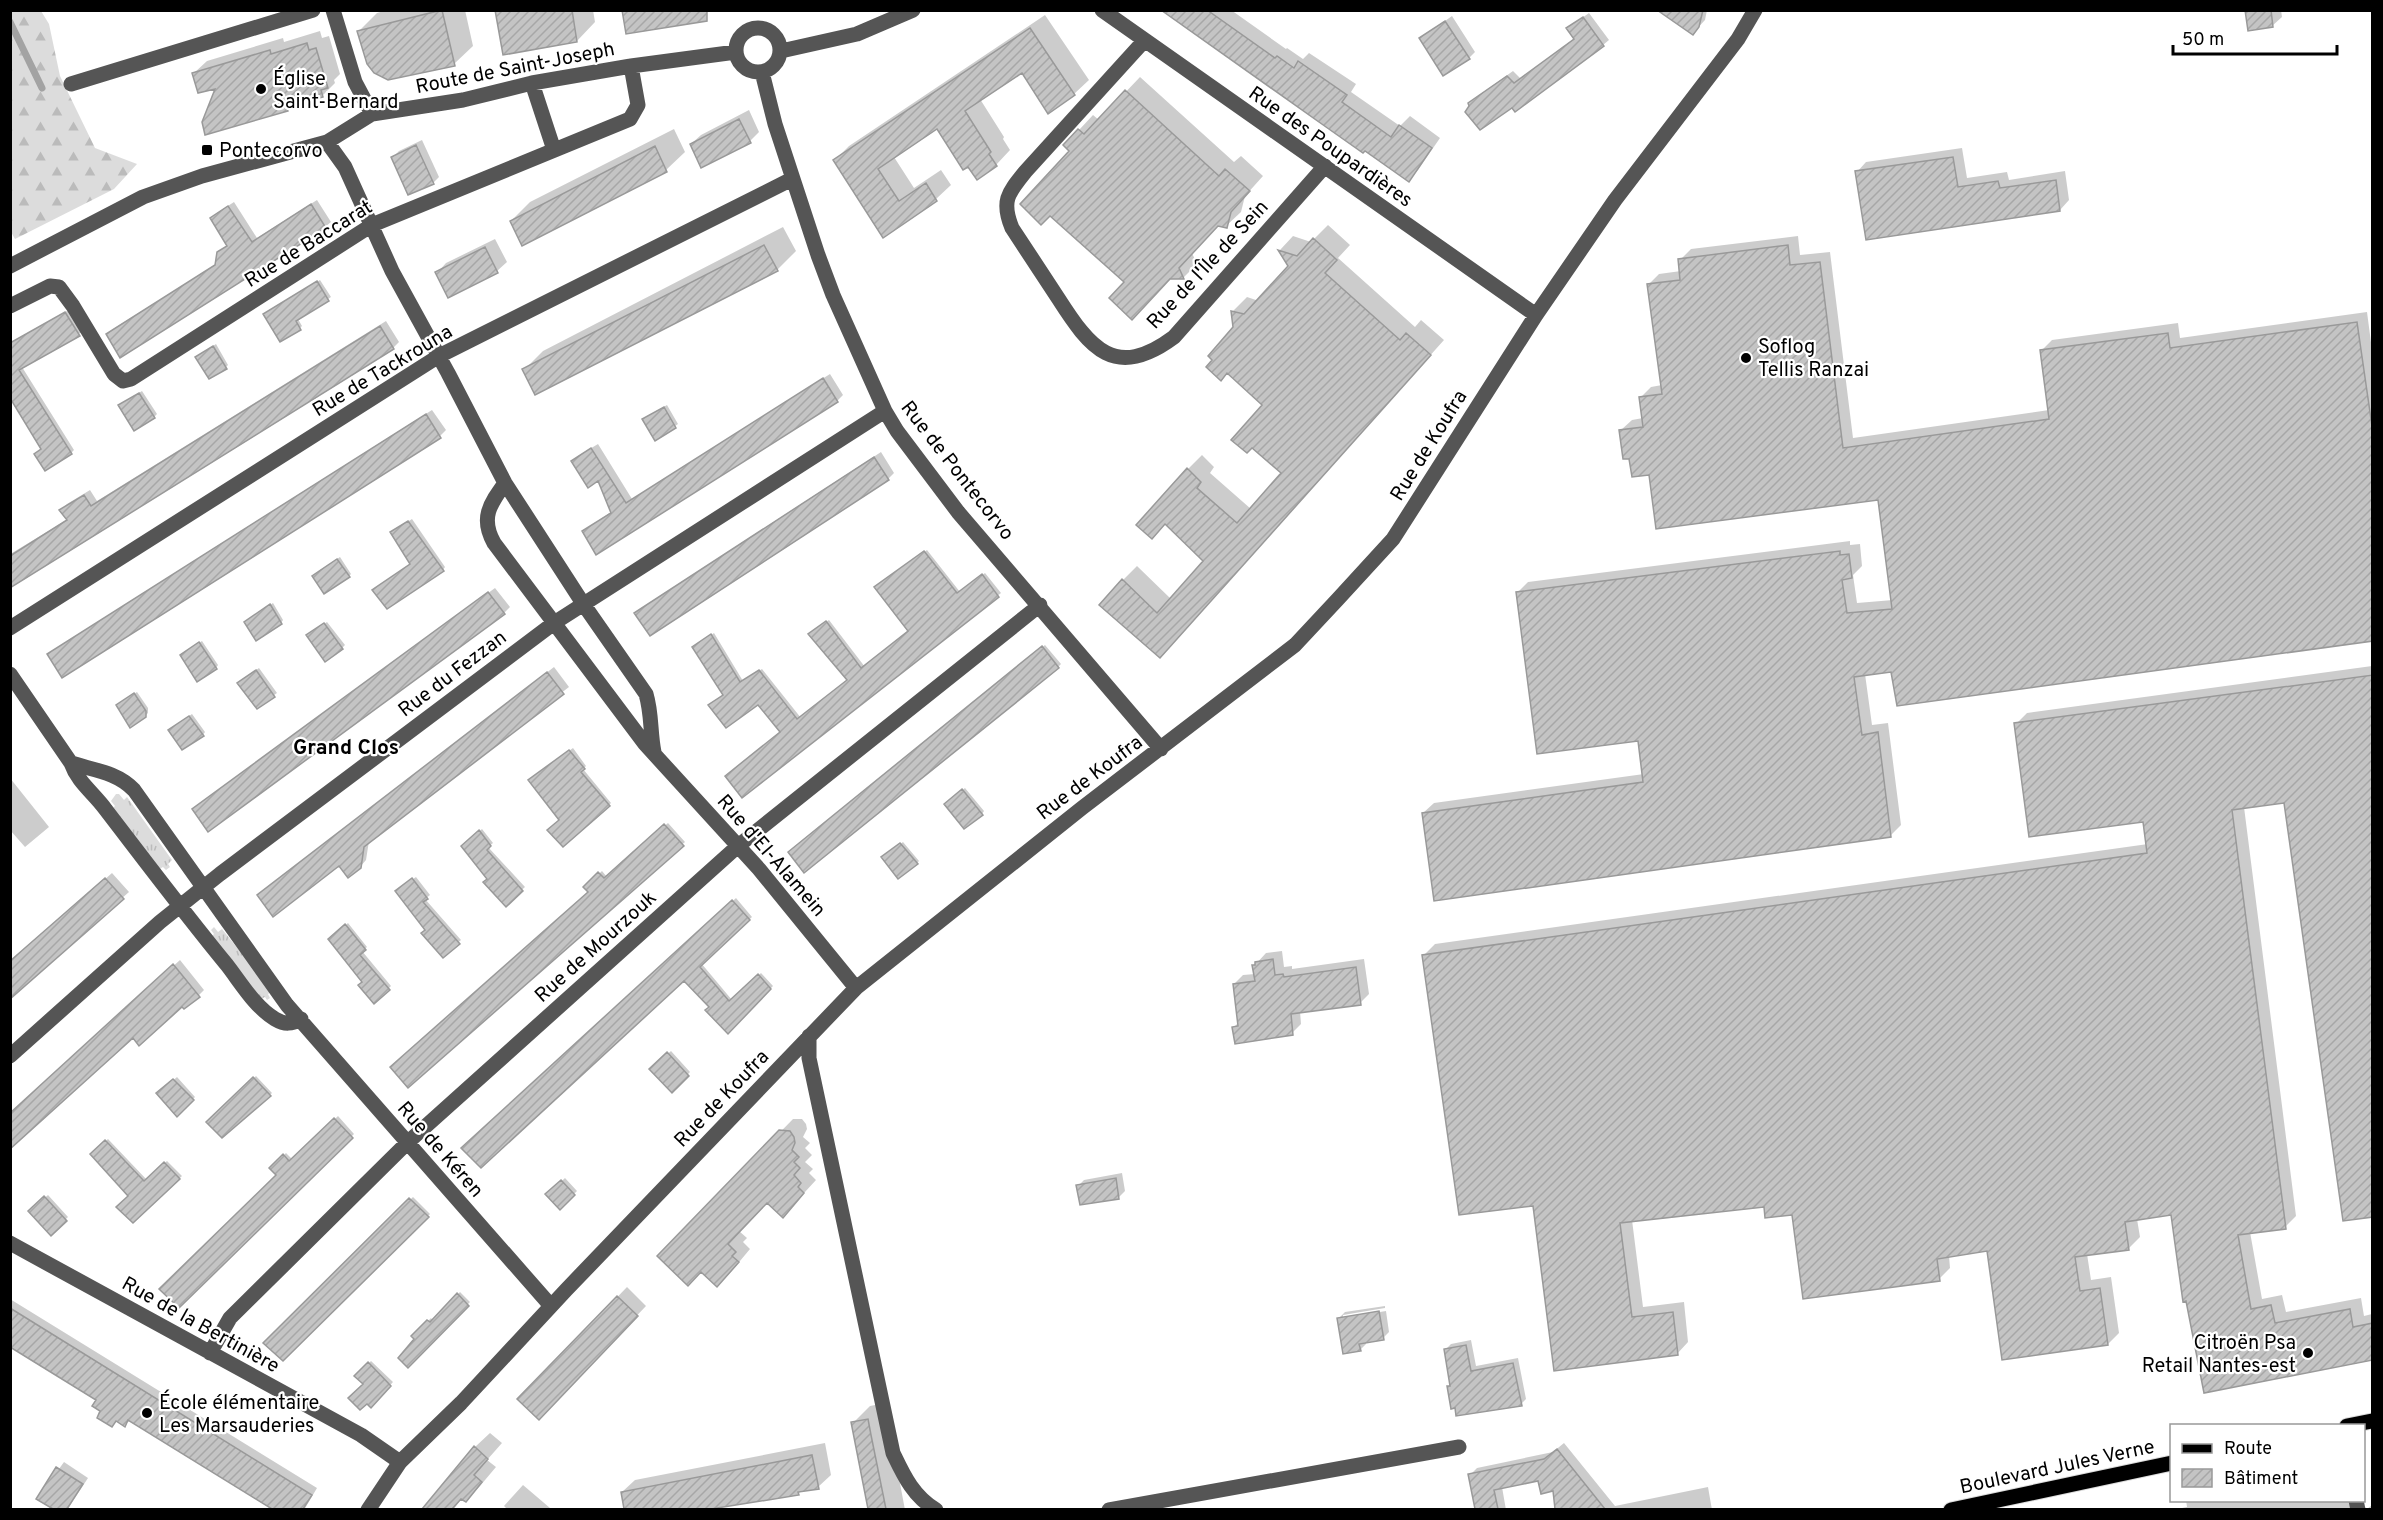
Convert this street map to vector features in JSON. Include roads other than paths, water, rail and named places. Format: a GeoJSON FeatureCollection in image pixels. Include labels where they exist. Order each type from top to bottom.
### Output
{"type":"FeatureCollection","features":[{"type":"Feature","properties":{"kind":"main road"},"geometry":{"type":"LineString","coordinates":[[2352,1424],[2373,1420]]}},
{"type":"Feature","properties":{"kind":"main road","name":"Boulevard Jules Verne"},"geometry":{"type":"LineString","coordinates":[[1951,1509],[2170,1463]]}},
{"type":"Feature","properties":{"kind":"street"},"geometry":{"type":"LineString","coordinates":[[71,84],[313,10]]}},
{"type":"Feature","properties":{"kind":"street"},"geometry":{"type":"LineString","coordinates":[[333,10],[355,82],[372,114]]}},
{"type":"Feature","properties":{"kind":"street"},"geometry":{"type":"LineString","coordinates":[[781,51],[857,34],[913,10]]}},
{"type":"Feature","properties":{"kind":"street","name":"Rue des Poupardières"},"geometry":{"type":"LineString","coordinates":[[1102,10],[1536,315]]}},
{"type":"Feature","properties":{"kind":"street","name":"Rue de Koufra"},"geometry":{"type":"LineString","coordinates":[[368,1509],[400,1462],[461,1403],[856,988],[1073,816],[1295,645],[1393,539],[1536,315],[1615,200],[1738,39],[1755,10]]}},
{"type":"Feature","properties":{"kind":"street"},"geometry":{"type":"LineString","coordinates":[[755,27],[765,28],[773,33],[779,41],[781,51],[775,64],[762,72],[747,69],[739,62],[736,52],[739,38],[746,31],[755,27]]}},
{"type":"Feature","properties":{"kind":"street","name":"Rue de l'Île de Sein"},"geometry":{"type":"LineString","coordinates":[[1144,41],[1025,172],[1011,190],[1006,203],[1006,214],[1012,228],[1079,331],[1100,350],[1113,356],[1129,357],[1146,354],[1174,337],[1325,166]]}},
{"type":"Feature","properties":{"kind":"street","name":"Route de Saint-Joseph"},"geometry":{"type":"LineString","coordinates":[[10,266],[143,197],[202,176],[327,142],[372,114],[464,100],[532,83],[631,66],[736,52]]}},
{"type":"Feature","properties":{"kind":"street","name":"Rue de Baccarat"},"geometry":{"type":"LineString","coordinates":[[10,306],[50,286],[59,287],[119,380],[131,379],[372,225],[630,119],[638,105],[631,66]]}},
{"type":"Feature","properties":{"kind":"street","name":"Rue de Pontecorvo"},"geometry":{"type":"LineString","coordinates":[[762,72],[792,179],[833,295],[885,411],[897,431],[958,512],[1161,749]]}},
{"type":"Feature","properties":{"kind":"street"},"geometry":{"type":"LineString","coordinates":[[532,83],[554,150]]}},
{"type":"Feature","properties":{"kind":"street"},"geometry":{"type":"LineString","coordinates":[[327,142],[345,167],[392,271],[505,483],[584,605],[646,694],[651,708],[651,738],[654,753]]}},
{"type":"Feature","properties":{"kind":"street","name":"Rue de Tackrouna"},"geometry":{"type":"LineString","coordinates":[[10,628],[439,357],[792,179]]}},
{"type":"Feature","properties":{"kind":"street"},"geometry":{"type":"LineString","coordinates":[[554,623],[885,411]]}},
{"type":"Feature","properties":{"kind":"street","name":"Rue d'El-Alamein"},"geometry":{"type":"LineString","coordinates":[[505,483],[490,505],[486,522],[487,532],[640,737],[738,846],[856,988]]}},
{"type":"Feature","properties":{"kind":"street","name":"Rue de Mourzouk"},"geometry":{"type":"LineString","coordinates":[[210,1353],[230,1318],[407,1143],[738,846],[1040,605]]}},
{"type":"Feature","properties":{"kind":"street","name":"Rue du Fezzan"},"geometry":{"type":"LineString","coordinates":[[203,887],[554,623]]}},
{"type":"Feature","properties":{"kind":"street"},"geometry":{"type":"LineString","coordinates":[[10,674],[70,763],[76,778],[102,804],[179,906],[268,1014],[284,1023],[291,1024],[301,1019]]}},
{"type":"Feature","properties":{"kind":"street","name":"Rue de Kéren"},"geometry":{"type":"LineString","coordinates":[[70,763],[106,771],[128,783],[287,1005],[551,1306]]}},
{"type":"Feature","properties":{"kind":"street"},"geometry":{"type":"LineString","coordinates":[[10,1056],[203,887]]}},
{"type":"Feature","properties":{"kind":"street"},"geometry":{"type":"LineString","coordinates":[[809,1036],[808,1058],[893,1453],[909,1486],[928,1505],[936,1509]]}},
{"type":"Feature","properties":{"kind":"street","name":"Rue de la Bertinière"},"geometry":{"type":"LineString","coordinates":[[10,1243],[361,1435],[400,1462]]}},
{"type":"Feature","properties":{"kind":"street"},"geometry":{"type":"LineString","coordinates":[[1109,1509],[1459,1447]]}},
{"type":"Feature","properties":{"kind":"waterway"},"geometry":{"type":"LineString","coordinates":[[10,22],[42,88]]}},
{"type":"Feature","properties":{"kind":"place","name":"Église Saint-Bernard"},"geometry":{"type":"Point","coordinates":[261,89]}},
{"type":"Feature","properties":{"kind":"place","name":"Pontecorvo"},"geometry":{"type":"Point","coordinates":[207,150]}},
{"type":"Feature","properties":{"kind":"place","name":"Soflog Tellis Ranzai"},"geometry":{"type":"Point","coordinates":[1746,358]}},
{"type":"Feature","properties":{"kind":"place","name":"Citroën Psa Retail Nantes-est"},"geometry":{"type":"Point","coordinates":[2308,1353]}},
{"type":"Feature","properties":{"kind":"place","name":"École élémentaire Les Marsauderies"},"geometry":{"type":"Point","coordinates":[147,1413]}},
{"type":"Feature","properties":{"kind":"district","name":"Grand Clos"},"geometry":{"type":"Point","coordinates":[346,747]}}]}
